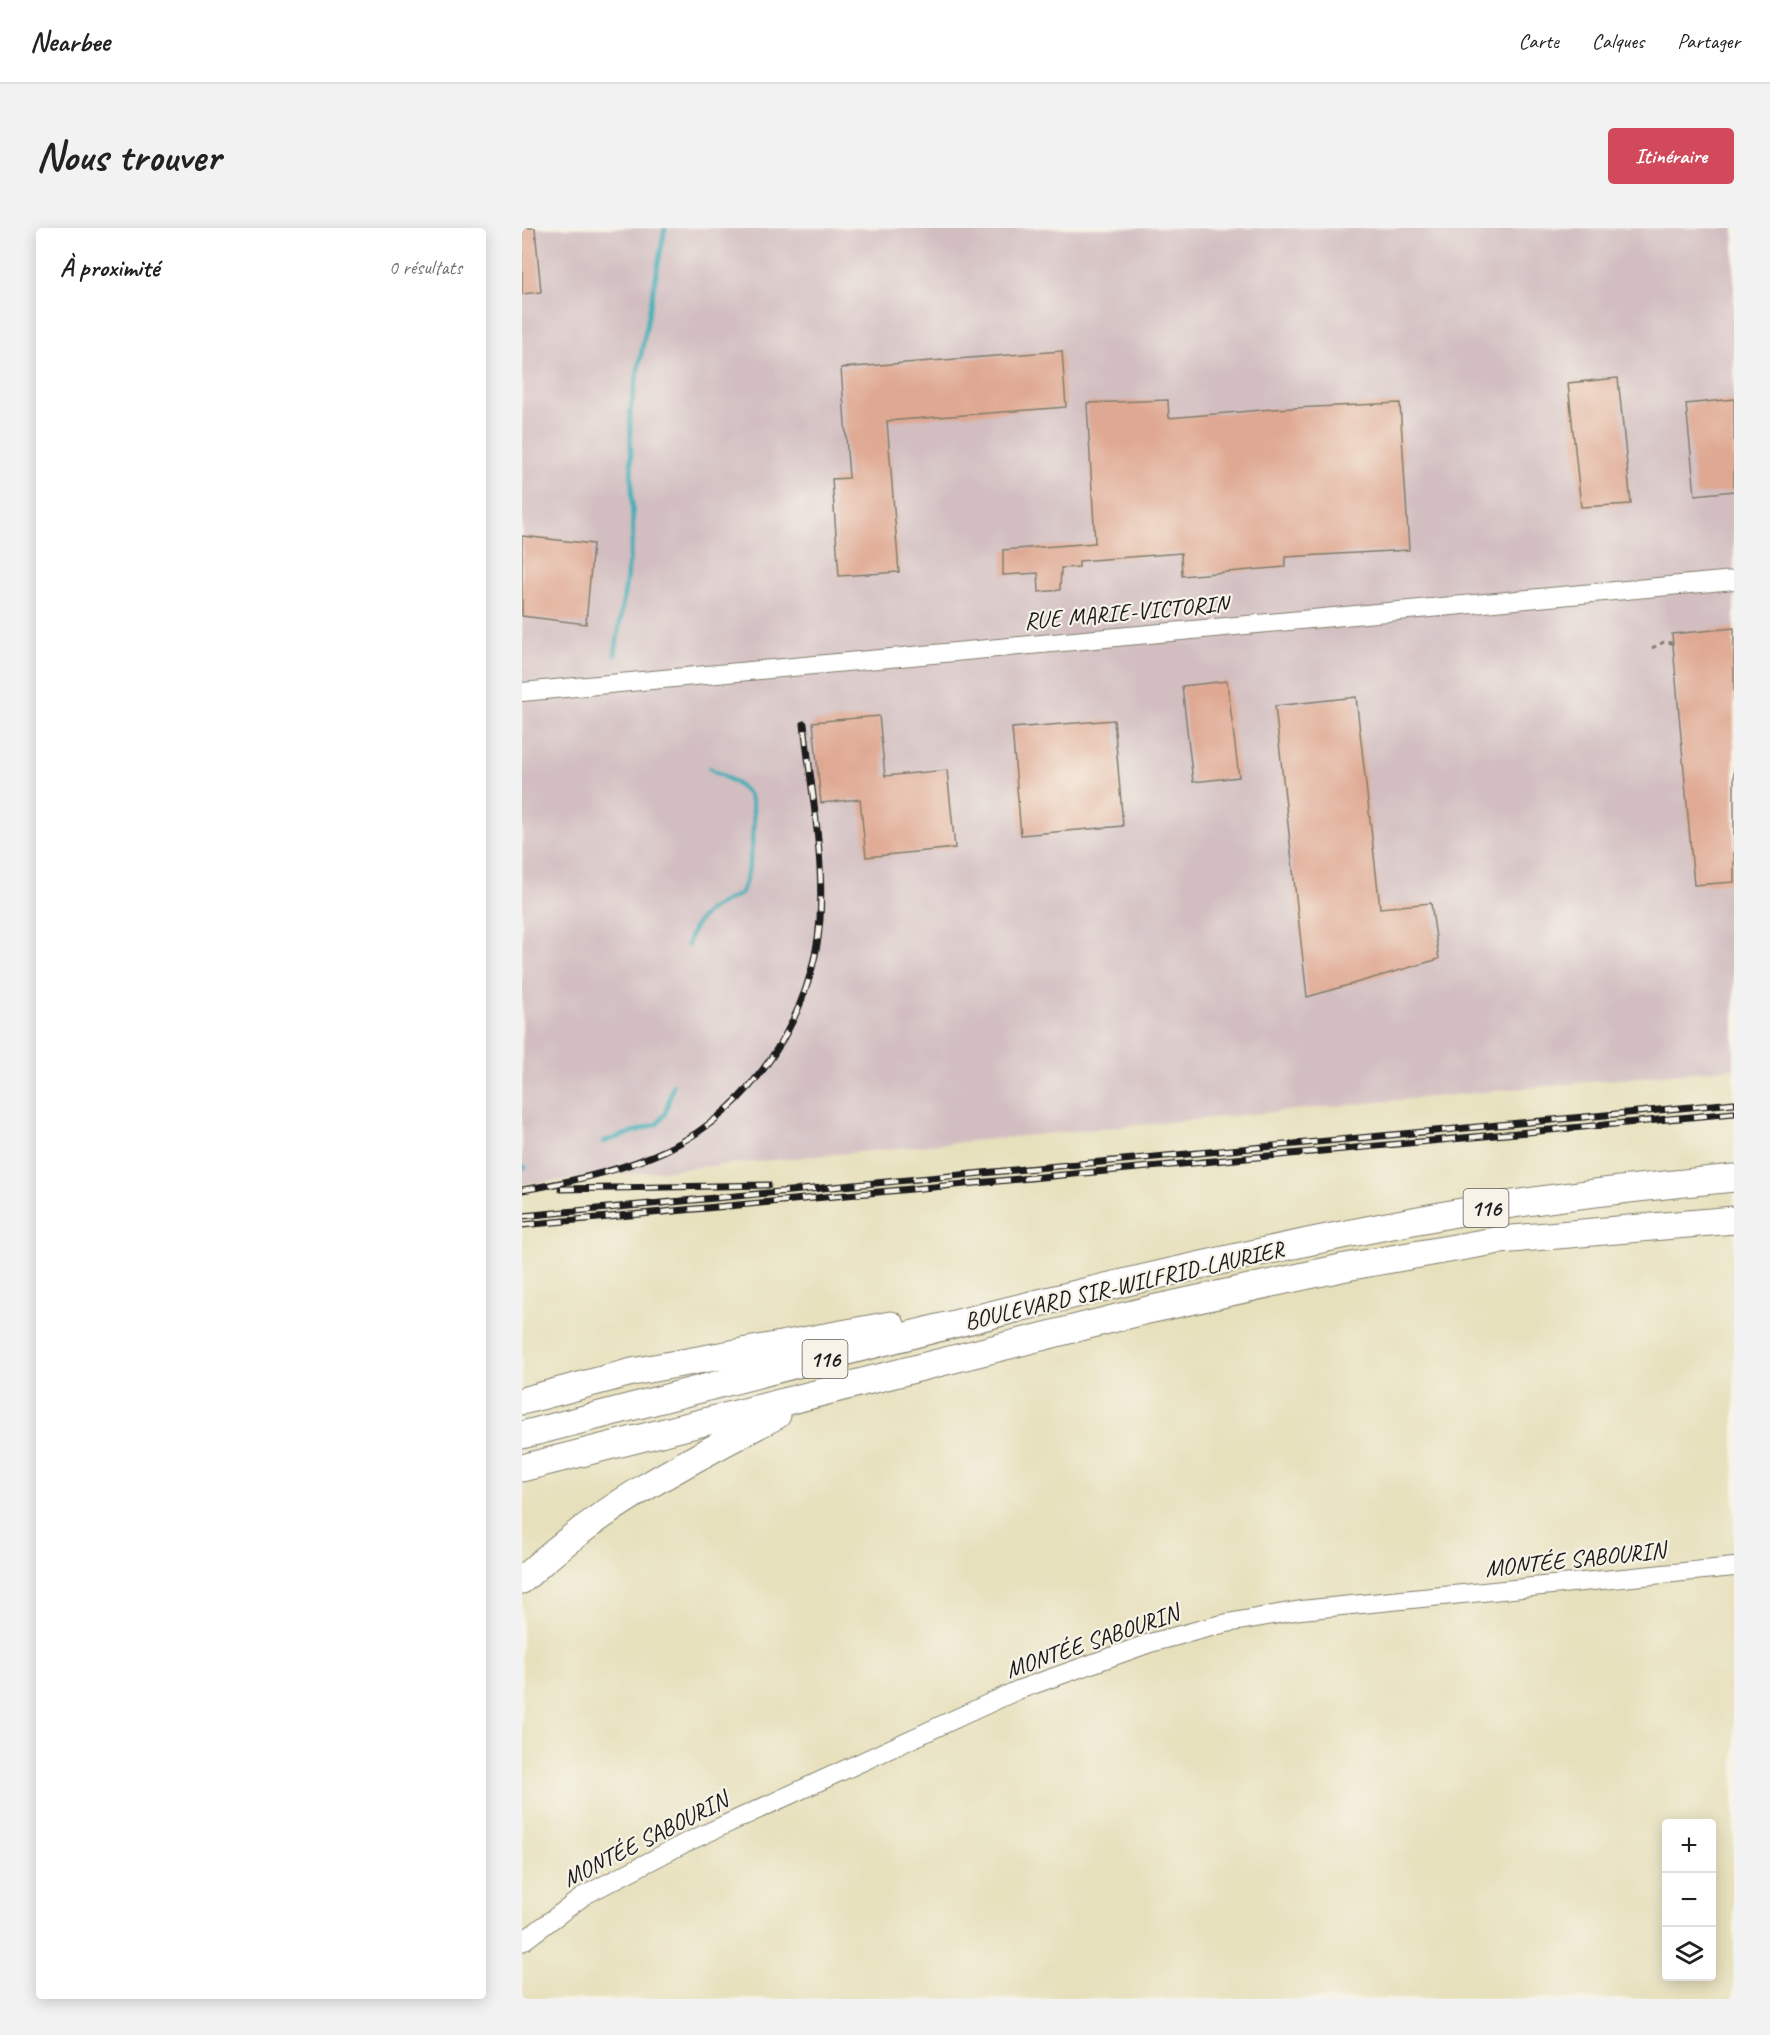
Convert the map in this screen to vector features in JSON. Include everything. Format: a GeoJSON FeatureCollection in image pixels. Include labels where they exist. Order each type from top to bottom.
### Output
{"type":"FeatureCollection","features":[{"type":"Feature","properties":{"kind":"highway","name":"BOULEVARD SIR-WILFRID-LAURIER"},"geometry":{"type":"LineString","coordinates":[[522,1435],[1127,1282],[1346,1234],[1456,1213],[1582,1194],[1734,1178]]}},
{"type":"Feature","properties":{"kind":"highway","name":"BOULEVARD SIR-WILFRID-LAURIER"},"geometry":{"type":"LineString","coordinates":[[522,1468],[1148,1310],[1380,1261],[1511,1238],[1734,1220]]}},
{"type":"Feature","properties":{"kind":"highway"},"geometry":{"type":"LineString","coordinates":[[522,1401],[656,1368],[1127,1282]]}},
{"type":"Feature","properties":{"kind":"highway"},"geometry":{"type":"LineString","coordinates":[[522,1580],[570,1538],[631,1494],[813,1396]]}},
{"type":"Feature","properties":{"kind":"street","name":"RUE MARIE-VICTORIN"},"geometry":{"type":"LineString","coordinates":[[522,692],[1734,580]]}},
{"type":"Feature","properties":{"kind":"street","name":"MONTÉE SABOURIN"},"geometry":{"type":"LineString","coordinates":[[522,1942],[580,1898],[692,1839],[1018,1690],[1150,1643],[1231,1622],[1301,1610],[1734,1567]]}},
{"type":"Feature","properties":{"kind":"path"},"geometry":{"type":"LineString","coordinates":[[1652,648],[1664,642],[1672,643]]}},
{"type":"Feature","properties":{"kind":"shaded area"},"geometry":{"type":"Polygon","coordinates":[[[522,228],[1734,228],[1734,1068],[522,1184],[522,228]]]}},
{"type":"Feature","properties":{"kind":"building"},"geometry":{"type":"Polygon","coordinates":[[[522,228],[535,228],[541,292],[522,294],[522,228]]]}},
{"type":"Feature","properties":{"kind":"building"},"geometry":{"type":"Polygon","coordinates":[[[1062,351],[1066,407],[887,421],[899,572],[839,576],[832,479],[849,478],[841,368],[1062,351]]]}},
{"type":"Feature","properties":{"kind":"building"},"geometry":{"type":"Polygon","coordinates":[[[1618,378],[1631,504],[1581,507],[1568,383],[1618,378]]]}},
{"type":"Feature","properties":{"kind":"building"},"geometry":{"type":"Polygon","coordinates":[[[1734,399],[1734,491],[1695,495],[1686,404],[1734,399]]]}},
{"type":"Feature","properties":{"kind":"building"},"geometry":{"type":"Polygon","coordinates":[[[1168,400],[1169,418],[1273,409],[1400,403],[1409,550],[1285,557],[1285,567],[1182,576],[1181,553],[1079,561],[1079,567],[1061,568],[1060,590],[1039,592],[1038,573],[1003,575],[1003,550],[1095,543],[1087,403],[1168,400]]]}},
{"type":"Feature","properties":{"kind":"building"},"geometry":{"type":"Polygon","coordinates":[[[522,536],[593,544],[586,624],[522,616],[522,536]]]}},
{"type":"Feature","properties":{"kind":"building"},"geometry":{"type":"Polygon","coordinates":[[[1734,628],[1734,882],[1694,885],[1672,634],[1734,628]]]}},
{"type":"Feature","properties":{"kind":"building"},"geometry":{"type":"Polygon","coordinates":[[[1227,681],[1239,777],[1193,782],[1182,686],[1227,681]]]}},
{"type":"Feature","properties":{"kind":"building"},"geometry":{"type":"Polygon","coordinates":[[[1356,697],[1380,908],[1431,903],[1439,959],[1307,997],[1275,706],[1356,697]]]}},
{"type":"Feature","properties":{"kind":"building"},"geometry":{"type":"Polygon","coordinates":[[[879,716],[885,776],[947,770],[955,848],[866,857],[860,799],[821,803],[813,722],[879,716]]]}},
{"type":"Feature","properties":{"kind":"building"},"geometry":{"type":"Polygon","coordinates":[[[1114,720],[1123,826],[1021,835],[1012,728],[1114,720]]]}},
{"type":"Feature","properties":{"kind":"waterway"},"geometry":{"type":"LineString","coordinates":[[615,655],[633,535],[630,413],[665,228]]}},
{"type":"Feature","properties":{"kind":"waterway"},"geometry":{"type":"LineString","coordinates":[[688,945],[700,919],[714,908],[740,894],[744,887],[752,847],[753,818],[750,798],[738,785],[710,768]]}},
{"type":"Feature","properties":{"kind":"waterway"},"geometry":{"type":"LineString","coordinates":[[603,1142],[657,1124],[665,1114],[673,1085]]}},
{"type":"Feature","properties":{"kind":"railway"},"geometry":{"type":"LineString","coordinates":[[522,1190],[596,1175],[666,1150],[697,1132],[726,1110],[751,1084],[773,1055],[792,1023],[806,989],[815,954],[820,919],[819,846],[804,724]]}},
{"type":"Feature","properties":{"kind":"railway"},"geometry":{"type":"LineString","coordinates":[[522,1216],[1734,1103]]}},
{"type":"Feature","properties":{"kind":"railway"},"geometry":{"type":"LineString","coordinates":[[522,1225],[1734,1113]]}},
{"type":"Feature","properties":{"kind":"railway"},"geometry":{"type":"LineString","coordinates":[[561,1189],[768,1185]]}}]}
